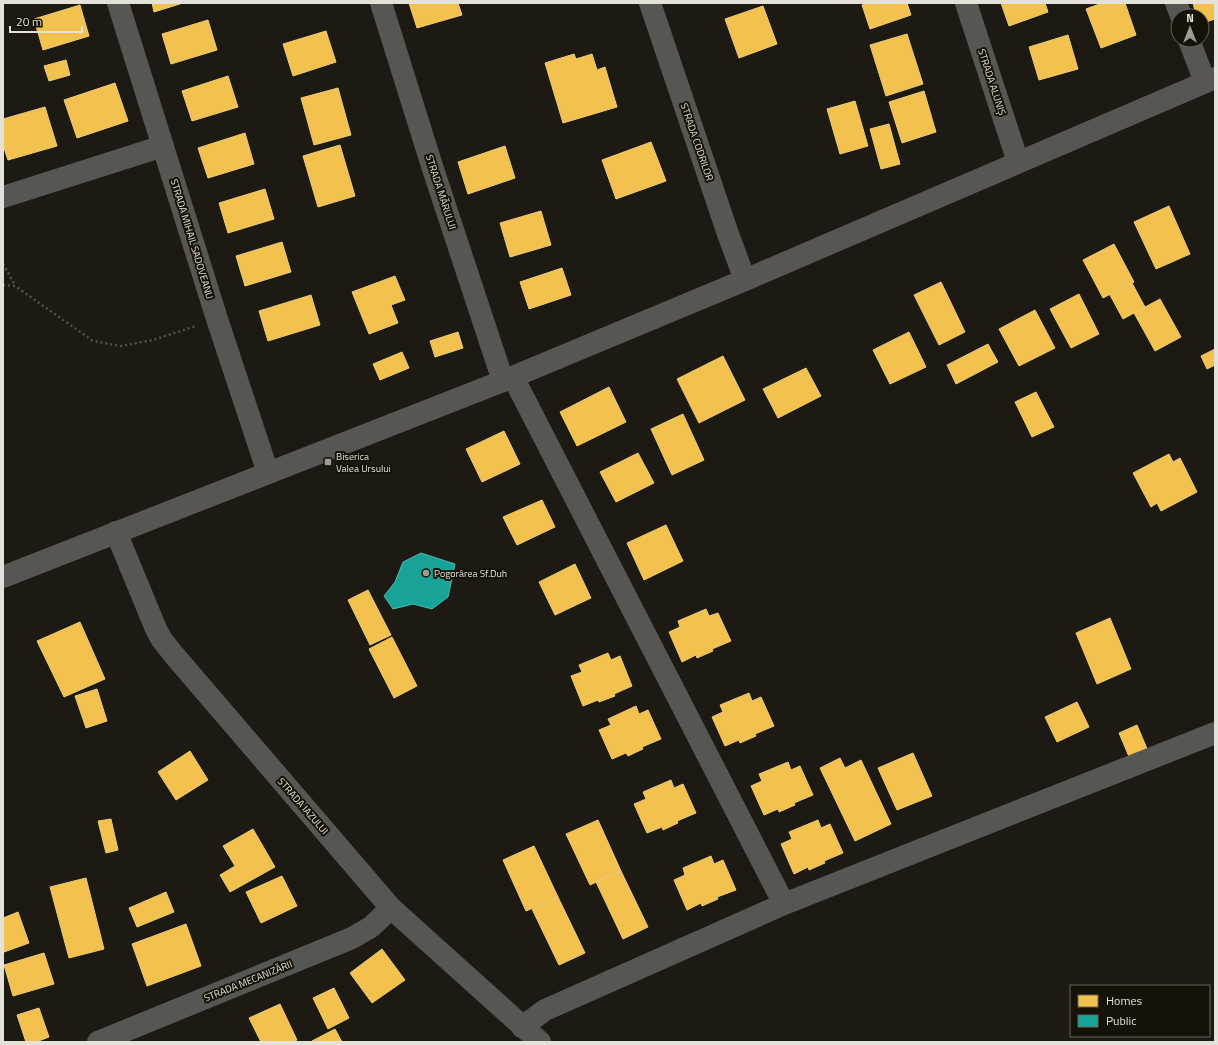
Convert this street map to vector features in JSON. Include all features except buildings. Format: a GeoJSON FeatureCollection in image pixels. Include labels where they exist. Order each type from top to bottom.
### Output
{"type":"FeatureCollection","features":[{"type":"Feature","properties":{"kind":"main road"},"geometry":{"type":"LineString","coordinates":[[3,577],[508,379],[745,280],[1210,80]]}},
{"type":"Feature","properties":{"kind":"street","name":"STRADA MIHAIL SADOVEANU"},"geometry":{"type":"LineString","coordinates":[[118,3],[217,319],[268,473]]}},
{"type":"Feature","properties":{"kind":"street","name":"STRADA MĂRULUI"},"geometry":{"type":"LineString","coordinates":[[381,3],[432,166],[508,379],[784,904]]}},
{"type":"Feature","properties":{"kind":"street","name":"STRADA CODRILOR"},"geometry":{"type":"LineString","coordinates":[[650,3],[745,280]]}},
{"type":"Feature","properties":{"kind":"street","name":"STRADA ALUNIȘ"},"geometry":{"type":"LineString","coordinates":[[966,3],[1018,162]]}},
{"type":"Feature","properties":{"kind":"street"},"geometry":{"type":"LineString","coordinates":[[1193,48],[1210,80]]}},
{"type":"Feature","properties":{"kind":"street"},"geometry":{"type":"LineString","coordinates":[[3,197],[163,146]]}},
{"type":"Feature","properties":{"kind":"street","name":"STRADA IAZULUI"},"geometry":{"type":"LineString","coordinates":[[116,532],[156,629],[162,640],[391,908],[540,1042]]}},
{"type":"Feature","properties":{"kind":"street"},"geometry":{"type":"LineString","coordinates":[[522,1027],[544,1010],[784,904],[1215,733]]}},
{"type":"Feature","properties":{"kind":"street","name":"STRADA MECANIZĂRII"},"geometry":{"type":"LineString","coordinates":[[98,1042],[352,938],[371,927],[391,908]]}},
{"type":"Feature","properties":{"kind":"path"},"geometry":{"type":"LineString","coordinates":[[3,264],[15,286],[93,341],[121,346],[153,340],[217,319]]}},
{"type":"Feature","properties":{"kind":"path"},"geometry":{"type":"LineString","coordinates":[[3,285],[15,286]]}},
{"type":"Feature","properties":{"kind":"place","name":"Biserica Valea Ursului"},"geometry":{"type":"Point","coordinates":[328,462]}},
{"type":"Feature","properties":{"kind":"place","name":"Pogorârea Sf.Duh"},"geometry":{"type":"Point","coordinates":[426,573]}}]}
